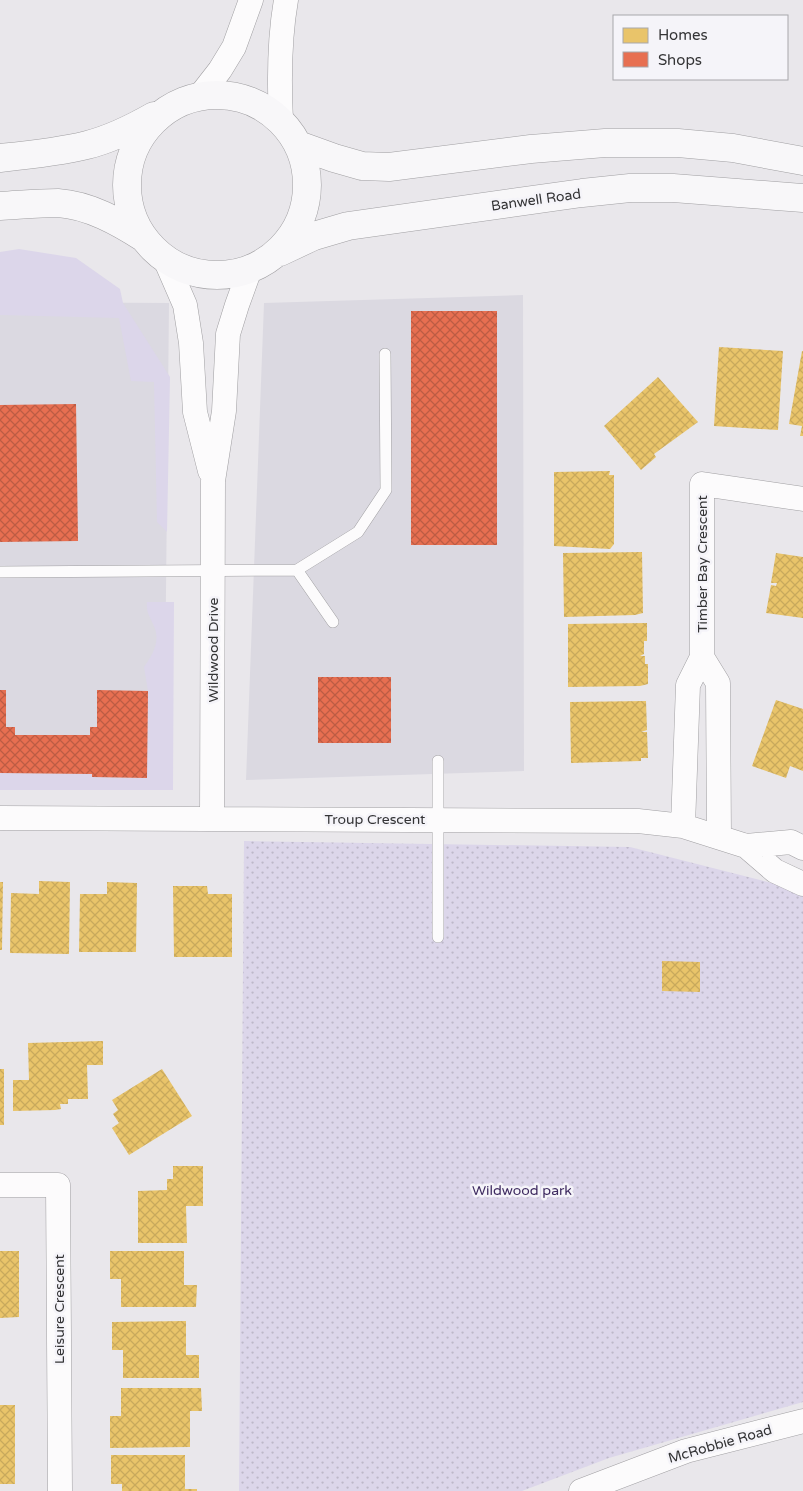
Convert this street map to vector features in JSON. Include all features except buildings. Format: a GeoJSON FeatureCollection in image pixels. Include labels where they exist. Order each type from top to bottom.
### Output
{"type":"FeatureCollection","features":[{"type":"Feature","properties":{"kind":"main road"},"geometry":{"type":"LineString","coordinates":[[0,158],[52,152],[88,145],[126,132],[171,107],[199,97],[228,95],[257,104],[281,121],[298,145],[307,174],[306,203],[295,231],[276,254]]}},
{"type":"Feature","properties":{"kind":"main road"},"geometry":{"type":"LineString","coordinates":[[144,238],[131,211],[127,182],[130,167],[134,152],[148,127],[171,107]]}},
{"type":"Feature","properties":{"kind":"main road"},"geometry":{"type":"LineString","coordinates":[[298,145],[362,166],[389,167],[530,149],[605,142],[678,143],[733,148],[803,161]]}},
{"type":"Feature","properties":{"kind":"main road","name":"Banwell Road"},"geometry":{"type":"LineString","coordinates":[[144,238],[165,259],[192,272],[221,276],[250,269],[314,236],[348,226],[582,193],[630,188],[673,188],[803,198]]}},
{"type":"Feature","properties":{"kind":"main road"},"geometry":{"type":"LineString","coordinates":[[0,206],[60,203],[87,210],[112,220],[144,238]]}},
{"type":"Feature","properties":{"kind":"street"},"geometry":{"type":"LineString","coordinates":[[199,97],[220,70],[234,47],[251,0]]}},
{"type":"Feature","properties":{"kind":"street"},"geometry":{"type":"LineString","coordinates":[[281,121],[279,75],[283,16],[286,0]]}},
{"type":"Feature","properties":{"kind":"street","name":"Wildwood Drive"},"geometry":{"type":"LineString","coordinates":[[165,259],[185,305],[191,343],[195,412],[213,481]]}},
{"type":"Feature","properties":{"kind":"street","name":"Wildwood Drive"},"geometry":{"type":"LineString","coordinates":[[212,819],[213,481],[224,411],[228,334],[250,269]]}},
{"type":"Feature","properties":{"kind":"street","name":"Timber Bay Crescent"},"geometry":{"type":"LineString","coordinates":[[683,826],[688,686],[702,657],[702,484],[803,500]]}},
{"type":"Feature","properties":{"kind":"street"},"geometry":{"type":"LineString","coordinates":[[702,657],[718,683],[719,837]]}},
{"type":"Feature","properties":{"kind":"street","name":"Troup Crescent"},"geometry":{"type":"LineString","coordinates":[[0,818],[638,821],[683,826],[746,846],[776,871],[803,884]]}},
{"type":"Feature","properties":{"kind":"street","name":"Troup Crescent"},"geometry":{"type":"LineString","coordinates":[[746,846],[791,842],[803,848]]}},
{"type":"Feature","properties":{"kind":"street","name":"Leisure Crescent"},"geometry":{"type":"LineString","coordinates":[[0,1185],[58,1185],[60,1491]]}},
{"type":"Feature","properties":{"kind":"street","name":"McRobbie Road"},"geometry":{"type":"LineString","coordinates":[[581,1491],[686,1451],[803,1421]]}},
{"type":"Feature","properties":{"kind":"lane"},"geometry":{"type":"LineString","coordinates":[[0,572],[297,570],[358,532],[386,490],[385,354]]}},
{"type":"Feature","properties":{"kind":"lane"},"geometry":{"type":"LineString","coordinates":[[297,570],[333,622]]}},
{"type":"Feature","properties":{"kind":"lane"},"geometry":{"type":"LineString","coordinates":[[438,761],[438,937]]}},
{"type":"Feature","properties":{"kind":"shaded area"},"geometry":{"type":"Polygon","coordinates":[[[523,295],[524,771],[246,780],[264,303],[523,295]]]}},
{"type":"Feature","properties":{"kind":"shaded area"},"geometry":{"type":"Polygon","coordinates":[[[0,302],[169,303],[164,783],[0,782],[0,302]]]}},
{"type":"Feature","properties":{"kind":"green space"},"geometry":{"type":"Polygon","coordinates":[[[19,249],[76,258],[120,289],[123,303],[170,377],[167,532],[157,522],[154,382],[131,381],[119,318],[0,315],[0,252],[19,249]]]}},
{"type":"Feature","properties":{"kind":"green space"},"geometry":{"type":"Polygon","coordinates":[[[147,602],[174,602],[173,790],[0,790],[0,773],[92,774],[92,777],[147,778],[148,691],[144,667],[151,657],[156,636],[147,611],[147,602]]]}},
{"type":"Feature","properties":{"kind":"green space","name":"Wildwood park"},"geometry":{"type":"Polygon","coordinates":[[[244,841],[630,847],[803,891],[803,1402],[609,1458],[522,1491],[239,1491],[244,841]]]}}]}
